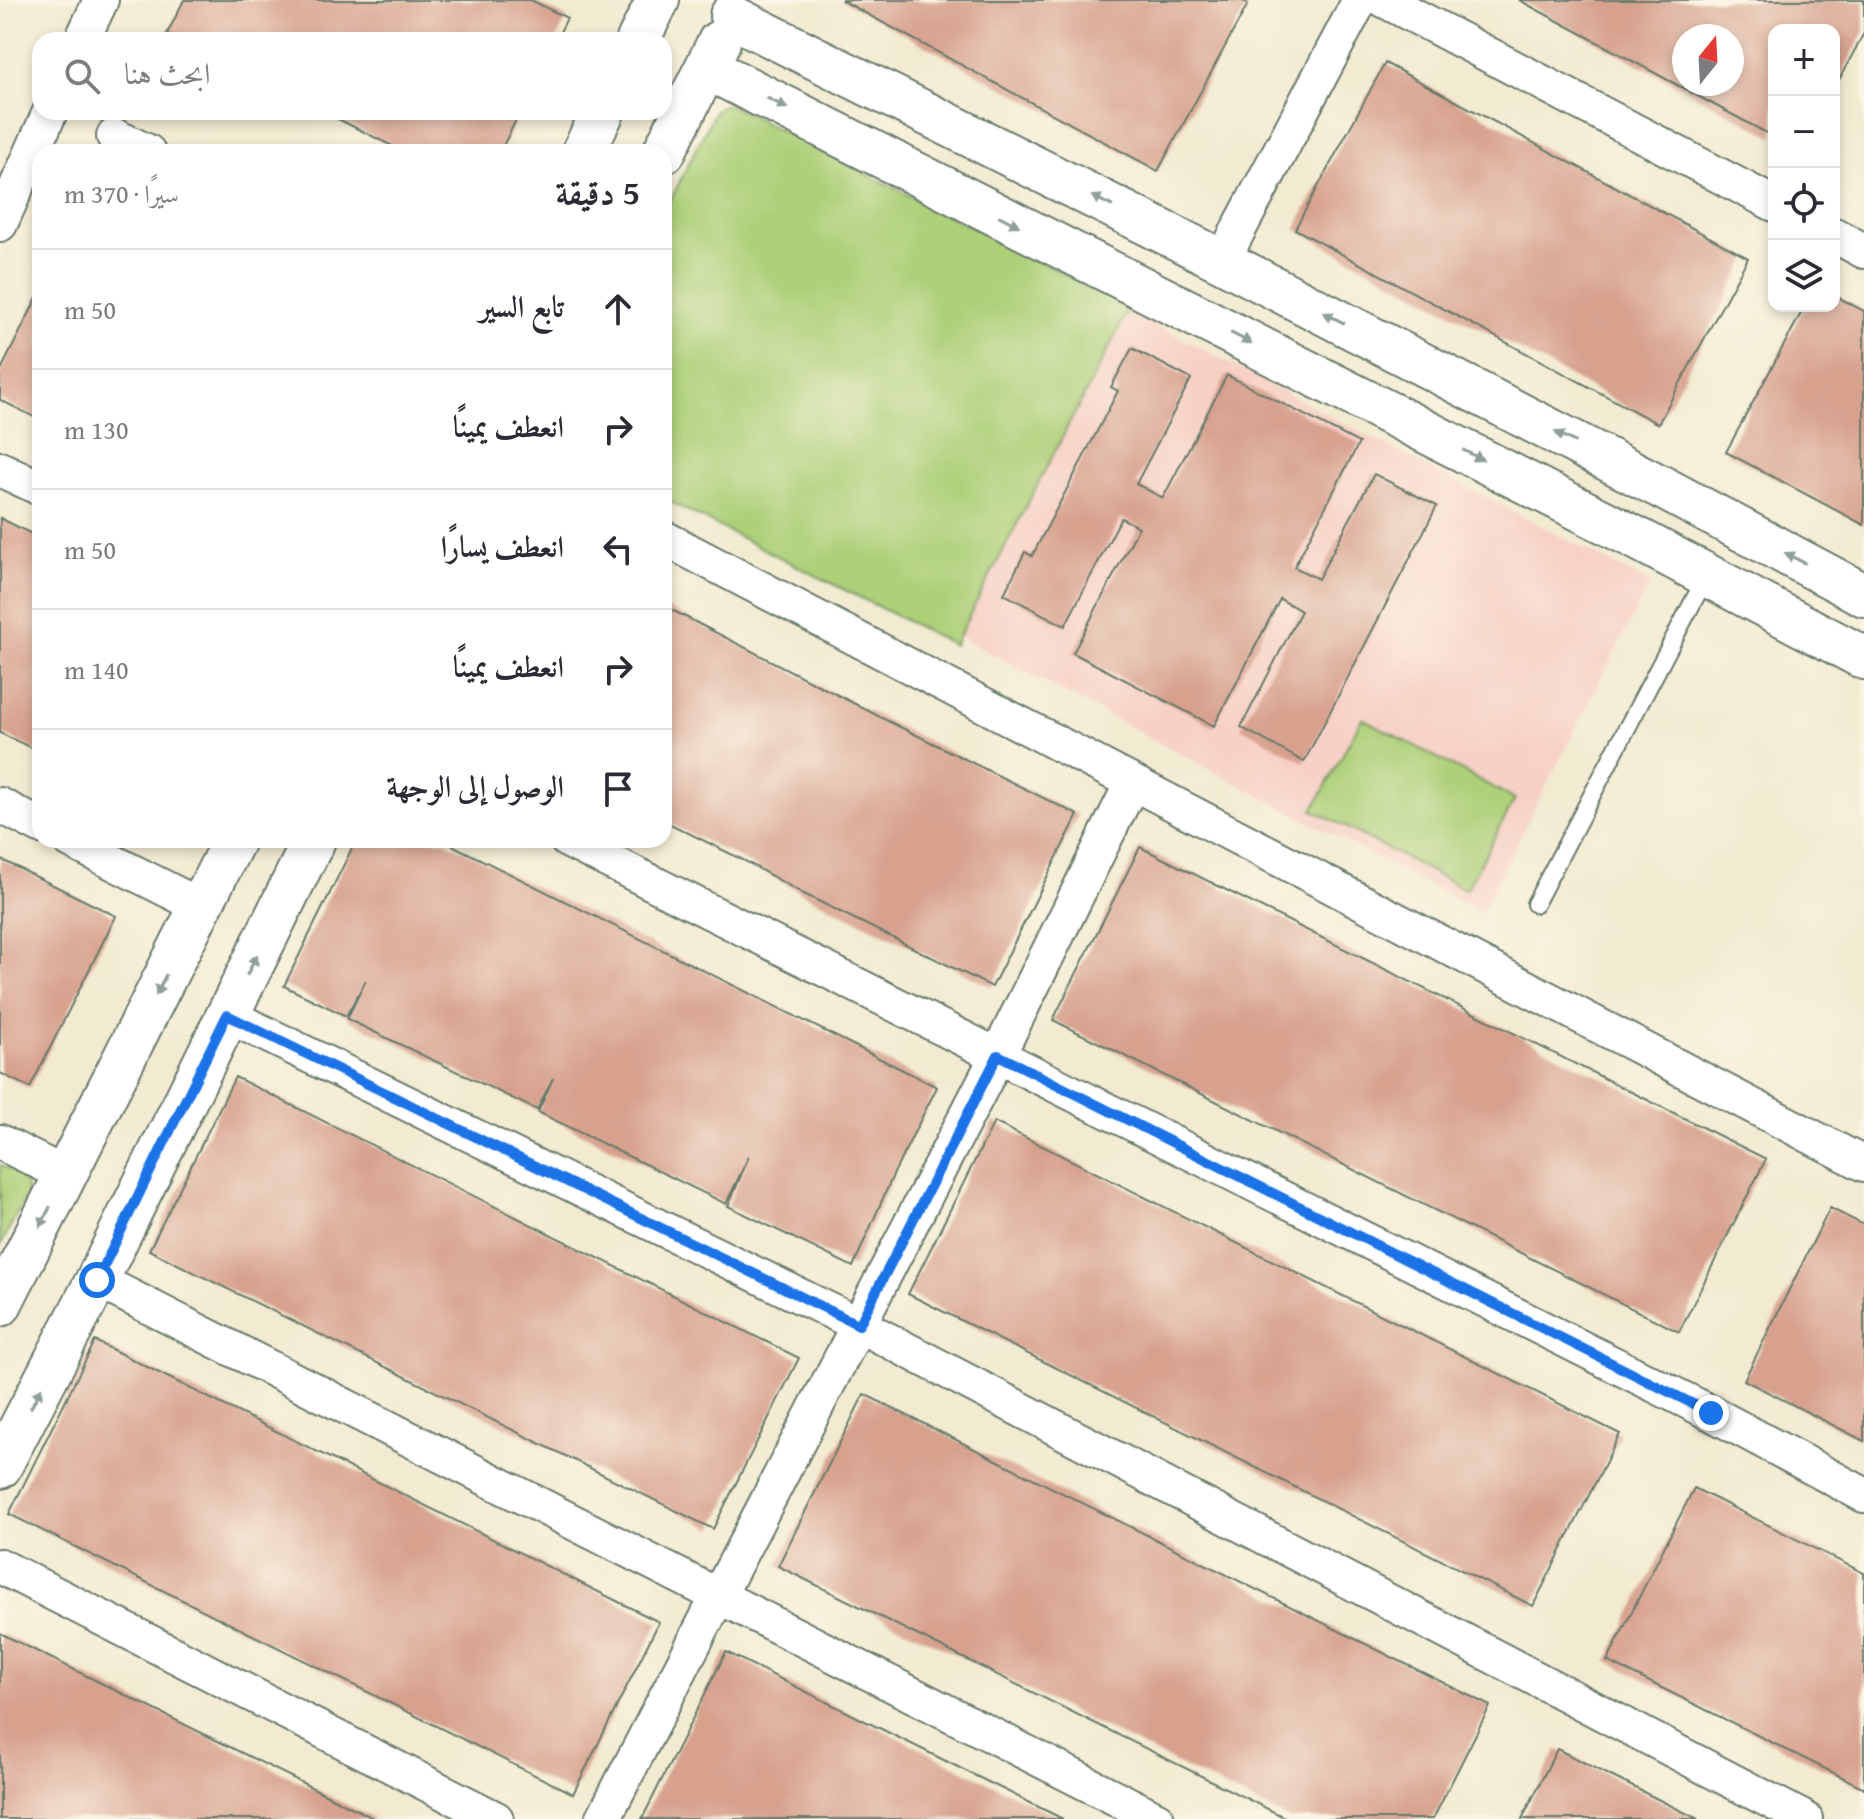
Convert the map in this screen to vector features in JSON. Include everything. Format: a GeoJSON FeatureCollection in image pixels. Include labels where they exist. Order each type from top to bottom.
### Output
{"type":"FeatureCollection","features":[{"type":"Feature","properties":{"kind":"street"},"geometry":{"type":"LineString","coordinates":[[86,32],[101,0]]}},
{"type":"Feature","properties":{"kind":"street"},"geometry":{"type":"LineString","coordinates":[[642,32],[658,0]]}},
{"type":"Feature","properties":{"kind":"street"},"geometry":{"type":"LineString","coordinates":[[1222,261],[1360,0]]}},
{"type":"Feature","properties":{"kind":"street"},"geometry":{"type":"LineString","coordinates":[[1384,0],[1768,201]]}},
{"type":"Feature","properties":{"kind":"street"},"geometry":{"type":"LineString","coordinates":[[668,144],[735,8],[1864,595]]}},
{"type":"Feature","properties":{"kind":"street"},"geometry":{"type":"LineString","coordinates":[[707,68],[1640,540],[1864,658]]}},
{"type":"Feature","properties":{"kind":"street"},"geometry":{"type":"LineString","coordinates":[[36,144],[46,120]]}},
{"type":"Feature","properties":{"kind":"street"},"geometry":{"type":"LineString","coordinates":[[587,144],[599,120]]}},
{"type":"Feature","properties":{"kind":"street"},"geometry":{"type":"LineString","coordinates":[[114,136],[131,144]]}},
{"type":"Feature","properties":{"kind":"street"},"geometry":{"type":"LineString","coordinates":[[0,224],[32,152]]}},
{"type":"Feature","properties":{"kind":"street"},"geometry":{"type":"LineString","coordinates":[[1840,238],[1864,251]]}},
{"type":"Feature","properties":{"kind":"street"},"geometry":{"type":"LineString","coordinates":[[0,469],[32,484]]}},
{"type":"Feature","properties":{"kind":"street"},"geometry":{"type":"LineString","coordinates":[[1640,540],[1665,489]]}},
{"type":"Feature","properties":{"kind":"street"},"geometry":{"type":"LineString","coordinates":[[672,542],[1864,1164]]}},
{"type":"Feature","properties":{"kind":"street"},"geometry":{"type":"LineString","coordinates":[[603,1819],[998,1055],[1132,783]]}},
{"type":"Feature","properties":{"kind":"street"},"geometry":{"type":"LineString","coordinates":[[0,805],[32,822]]}},
{"type":"Feature","properties":{"kind":"street"},"geometry":{"type":"LineString","coordinates":[[85,848],[200,906]]}},
{"type":"Feature","properties":{"kind":"street"},"geometry":{"type":"LineString","coordinates":[[0,1305],[230,848]]}},
{"type":"Feature","properties":{"kind":"street"},"geometry":{"type":"LineString","coordinates":[[0,1467],[97,1280],[310,848]]}},
{"type":"Feature","properties":{"kind":"street"},"geometry":{"type":"LineString","coordinates":[[583,848],[1711,1413],[1864,1495]]}},
{"type":"Feature","properties":{"kind":"street"},"geometry":{"type":"LineString","coordinates":[[227,1015],[859,1325],[1805,1819]]}},
{"type":"Feature","properties":{"kind":"street"},"geometry":{"type":"LineString","coordinates":[[0,1142],[66,1175]]}},
{"type":"Feature","properties":{"kind":"street"},"geometry":{"type":"LineString","coordinates":[[97,1280],[1157,1819]]}},
{"type":"Feature","properties":{"kind":"street"},"geometry":{"type":"LineString","coordinates":[[0,1566],[496,1819]]}},
{"type":"Feature","properties":{"kind":"lane"},"geometry":{"type":"LineString","coordinates":[[1535,904],[1707,576]]}},
{"type":"Feature","properties":{"kind":"shaded area"},"geometry":{"type":"Polygon","coordinates":[[[1128,310],[1650,583],[1481,913],[958,636],[1128,310]]]}},
{"type":"Feature","properties":{"kind":"green space"},"geometry":{"type":"Polygon","coordinates":[[[730,105],[1130,307],[954,645],[672,503],[672,197],[716,109],[730,105]]]}},
{"type":"Feature","properties":{"kind":"green space"},"geometry":{"type":"Polygon","coordinates":[[[1362,718],[1515,799],[1466,890],[1313,810],[1362,718]]]}},
{"type":"Feature","properties":{"kind":"green space"},"geometry":{"type":"Polygon","coordinates":[[[0,1165],[22,1179],[27,1194],[0,1247],[0,1165]]]}},
{"type":"Feature","properties":{"kind":"building"},"geometry":{"type":"Polygon","coordinates":[[[184,0],[531,0],[567,18],[560,32],[168,32],[184,0]]]}},
{"type":"Feature","properties":{"kind":"building"},"geometry":{"type":"Polygon","coordinates":[[[841,0],[1241,0],[1248,4],[1158,171],[841,0]]]}},
{"type":"Feature","properties":{"kind":"building"},"geometry":{"type":"Polygon","coordinates":[[[1519,0],[1864,0],[1864,33],[1840,78],[1840,24],[1768,24],[1768,134],[1698,96],[1744,96],[1744,24],[1672,24],[1672,82],[1519,0]]]}},
{"type":"Feature","properties":{"kind":"building"},"geometry":{"type":"Polygon","coordinates":[[[1385,63],[1748,258],[1658,424],[1295,229],[1385,63]]]}},
{"type":"Feature","properties":{"kind":"building"},"geometry":{"type":"Polygon","coordinates":[[[340,120],[516,120],[504,144],[388,144],[340,120]]]}},
{"type":"Feature","properties":{"kind":"building"},"geometry":{"type":"Polygon","coordinates":[[[1840,298],[1864,311],[1864,525],[1726,452],[1802,312],[1840,312],[1840,298]]]}},
{"type":"Feature","properties":{"kind":"building"},"geometry":{"type":"Polygon","coordinates":[[[32,308],[32,416],[0,400],[0,372],[32,308]]]}},
{"type":"Feature","properties":{"kind":"building"},"geometry":{"type":"Polygon","coordinates":[[[1132,348],[1191,379],[1136,484],[1163,498],[1227,375],[1359,443],[1294,567],[1318,579],[1374,474],[1437,506],[1304,762],[1241,727],[1301,611],[1280,599],[1214,726],[1073,653],[1139,527],[1121,518],[1065,626],[1004,594],[1025,552],[1032,556],[1118,391],[1111,387],[1132,348]]]}},
{"type":"Feature","properties":{"kind":"building"},"geometry":{"type":"Polygon","coordinates":[[[0,518],[32,534],[32,748],[0,733],[0,518]]]}},
{"type":"Feature","properties":{"kind":"building"},"geometry":{"type":"Polygon","coordinates":[[[672,610],[1078,815],[992,987],[804,894],[672,825],[672,610]]]}},
{"type":"Feature","properties":{"kind":"building"},"geometry":{"type":"Polygon","coordinates":[[[1140,847],[1766,1159],[1679,1332],[1053,1020],[1140,847]]]}},
{"type":"Feature","properties":{"kind":"building"},"geometry":{"type":"Polygon","coordinates":[[[352,848],[458,848],[937,1087],[894,1173],[853,1267],[728,1206],[749,1156],[726,1204],[538,1112],[553,1078],[537,1110],[347,1019],[366,980],[346,1016],[284,986],[352,848]]]}},
{"type":"Feature","properties":{"kind":"building"},"geometry":{"type":"Polygon","coordinates":[[[0,859],[116,916],[30,1088],[0,1073],[0,859]]]}},
{"type":"Feature","properties":{"kind":"building"},"geometry":{"type":"Polygon","coordinates":[[[235,1077],[799,1358],[713,1529],[149,1250],[235,1077]]]}},
{"type":"Feature","properties":{"kind":"building"},"geometry":{"type":"Polygon","coordinates":[[[994,1122],[1620,1434],[1533,1606],[908,1294],[994,1122]]]}},
{"type":"Feature","properties":{"kind":"building"},"geometry":{"type":"Polygon","coordinates":[[[1830,1208],[1864,1225],[1864,1441],[1744,1380],[1830,1208]]]}},
{"type":"Feature","properties":{"kind":"building"},"geometry":{"type":"Polygon","coordinates":[[[95,1341],[659,1622],[573,1794],[9,1514],[95,1341]]]}},
{"type":"Feature","properties":{"kind":"building"},"geometry":{"type":"Polygon","coordinates":[[[864,1394],[1490,1706],[1433,1819],[1288,1819],[778,1566],[864,1394]]]}},
{"type":"Feature","properties":{"kind":"building"},"geometry":{"type":"Polygon","coordinates":[[[1694,1488],[1864,1573],[1864,1788],[1607,1661],[1694,1488]]]}},
{"type":"Feature","properties":{"kind":"building"},"geometry":{"type":"Polygon","coordinates":[[[0,1633],[333,1798],[375,1819],[0,1819],[0,1633]]]}},
{"type":"Feature","properties":{"kind":"building"},"geometry":{"type":"Polygon","coordinates":[[[726,1652],[976,1776],[1063,1819],[642,1819],[726,1652]]]}},
{"type":"Feature","properties":{"kind":"building"},"geometry":{"type":"Polygon","coordinates":[[[1557,1749],[1619,1780],[1698,1819],[1522,1819],[1557,1749]]]}},
{"type":"Feature","properties":{"kind":"route"},"geometry":{"type":"LineString","coordinates":[[97,1280],[227,1015],[859,1325],[998,1055],[1711,1413]]}}]}
